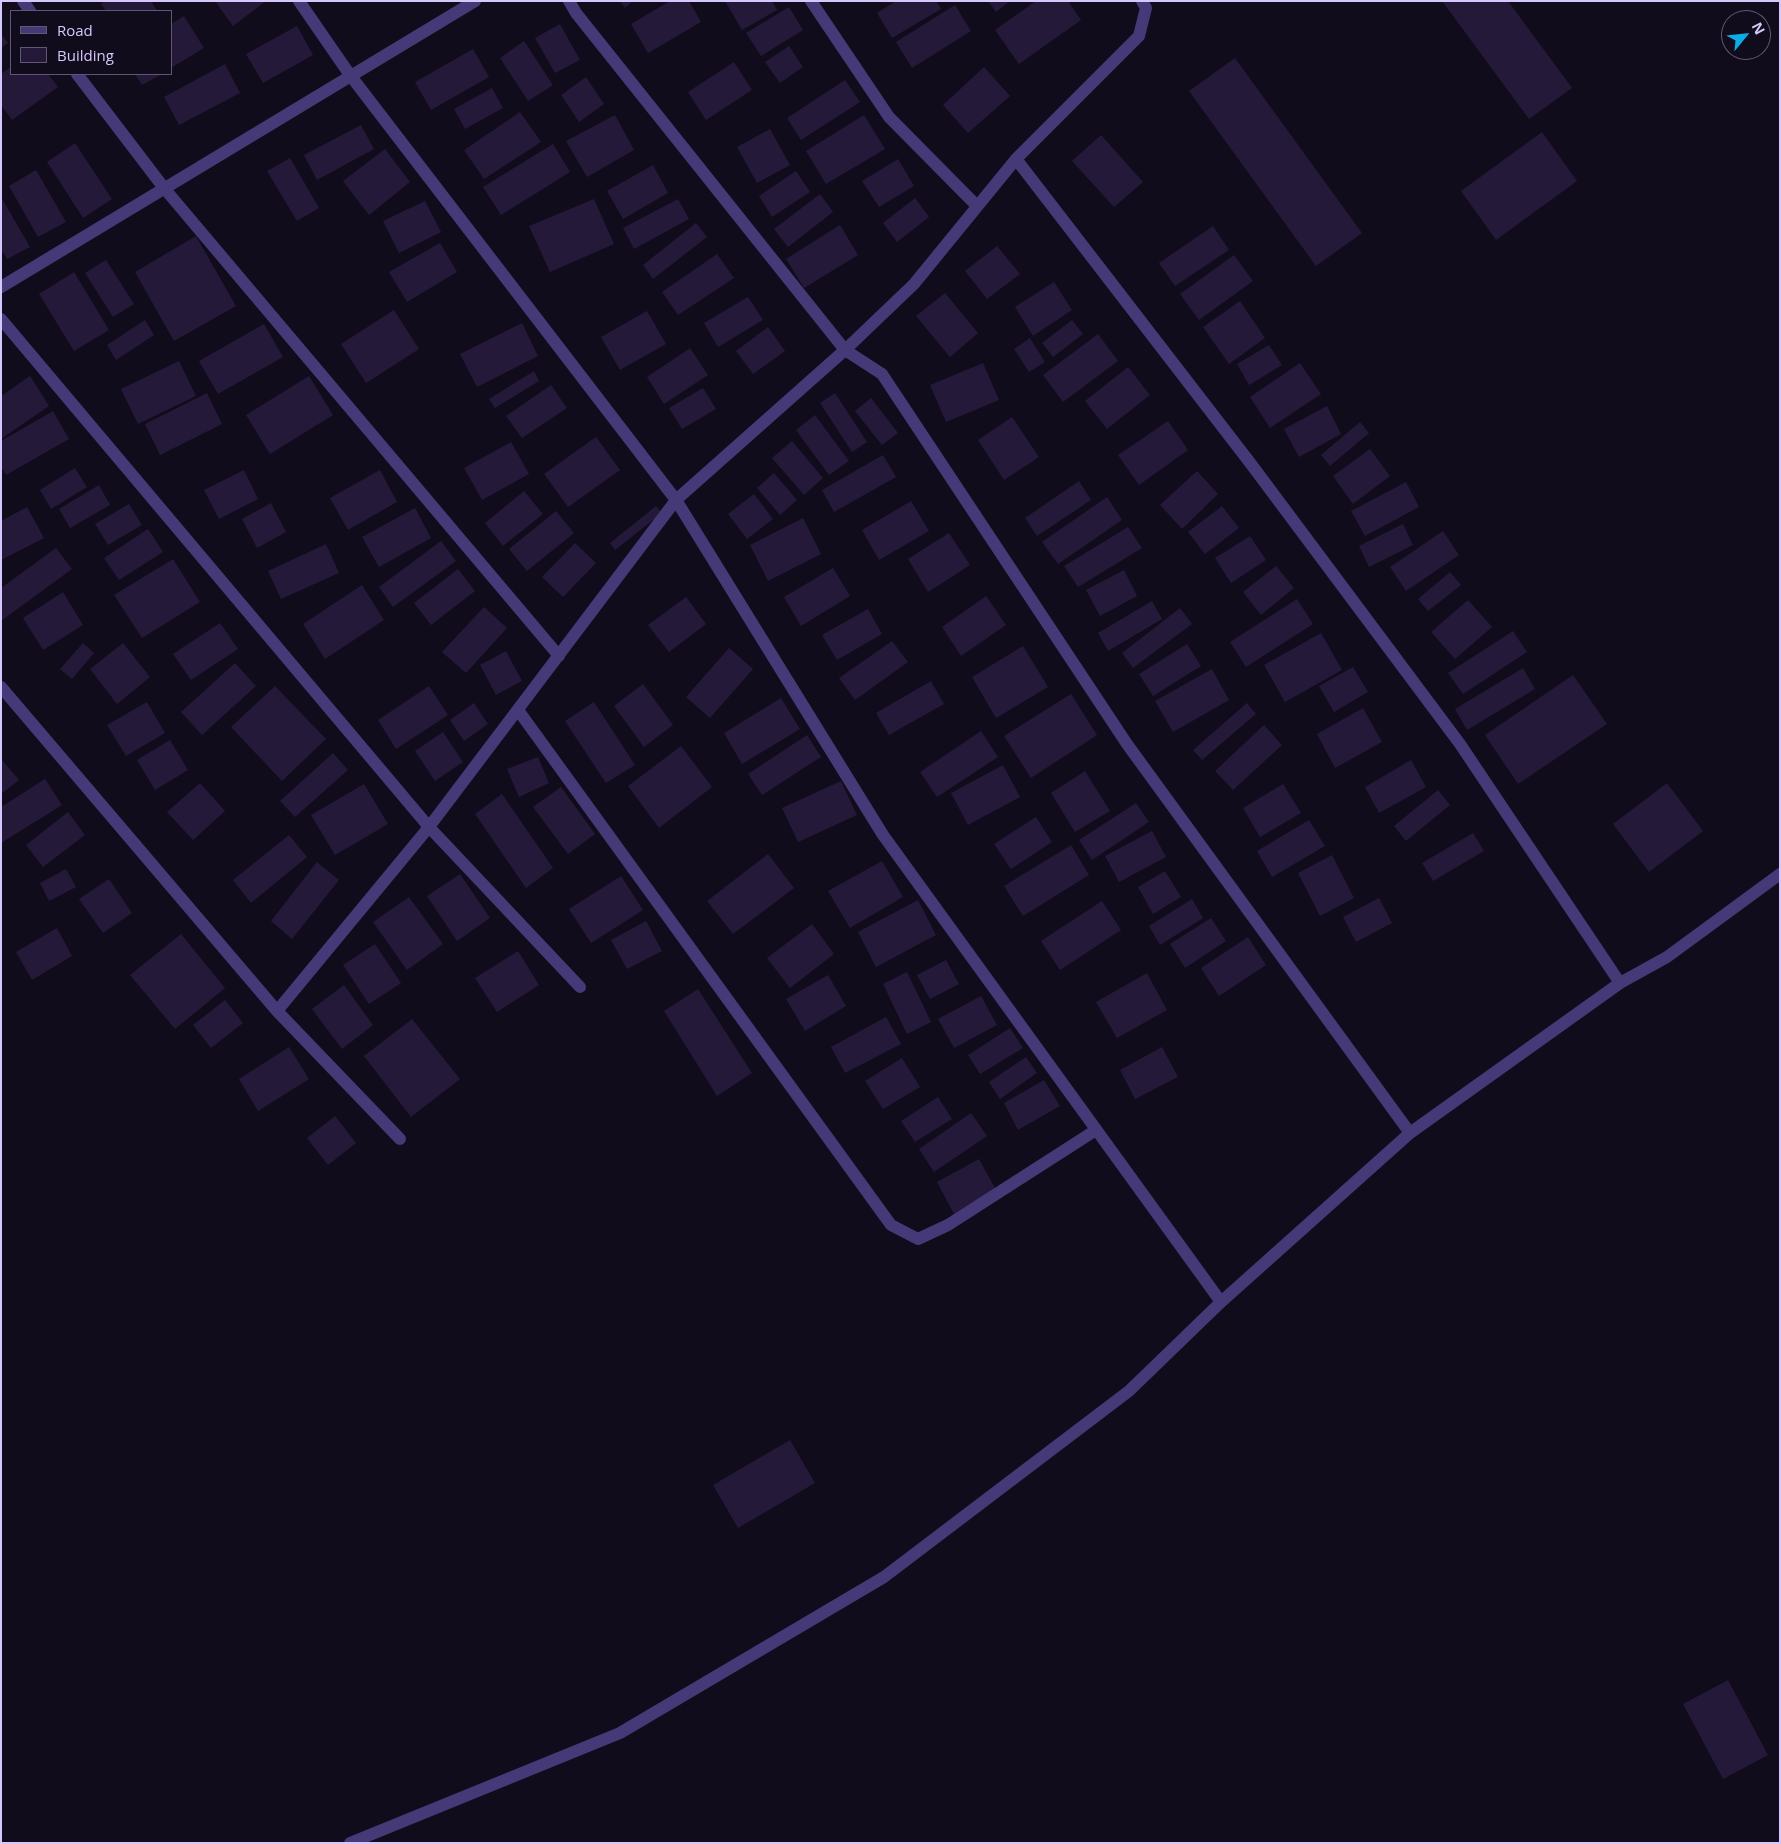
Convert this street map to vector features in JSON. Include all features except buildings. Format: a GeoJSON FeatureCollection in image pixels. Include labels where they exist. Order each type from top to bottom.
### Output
{"type":"FeatureCollection","features":[{"type":"Feature","properties":{"kind":"street"},"geometry":{"type":"LineString","coordinates":[[299,1],[350,75],[676,500],[883,835],[1221,1302]]}},
{"type":"Feature","properties":{"kind":"street"},"geometry":{"type":"LineString","coordinates":[[1,287],[475,1]]}},
{"type":"Feature","properties":{"kind":"street"},"geometry":{"type":"LineString","coordinates":[[569,1],[576,13],[846,350],[882,374],[1127,744],[1410,1133]]}},
{"type":"Feature","properties":{"kind":"street"},"geometry":{"type":"LineString","coordinates":[[811,1],[889,117],[976,205]]}},
{"type":"Feature","properties":{"kind":"street"},"geometry":{"type":"LineString","coordinates":[[277,1010],[429,827],[676,500],[846,350],[914,284],[976,205],[1016,159],[1139,36],[1147,4]]}},
{"type":"Feature","properties":{"kind":"street"},"geometry":{"type":"LineString","coordinates":[[79,75],[164,188],[559,656]]}},
{"type":"Feature","properties":{"kind":"street"},"geometry":{"type":"LineString","coordinates":[[1016,159],[1251,464],[1460,744],[1620,983]]}},
{"type":"Feature","properties":{"kind":"street"},"geometry":{"type":"LineString","coordinates":[[1,319],[429,827],[580,987]]}},
{"type":"Feature","properties":{"kind":"street"},"geometry":{"type":"LineString","coordinates":[[1,687],[277,1010],[400,1138]]}},
{"type":"Feature","properties":{"kind":"street"},"geometry":{"type":"LineString","coordinates":[[518,710],[891,1225],[918,1240],[948,1225],[1096,1130]]}},
{"type":"Feature","properties":{"kind":"street"},"geometry":{"type":"LineString","coordinates":[[350,1843],[620,1733],[884,1577],[1129,1391],[1221,1302],[1410,1133],[1620,983],[1667,957],[1780,874]]}}]}
